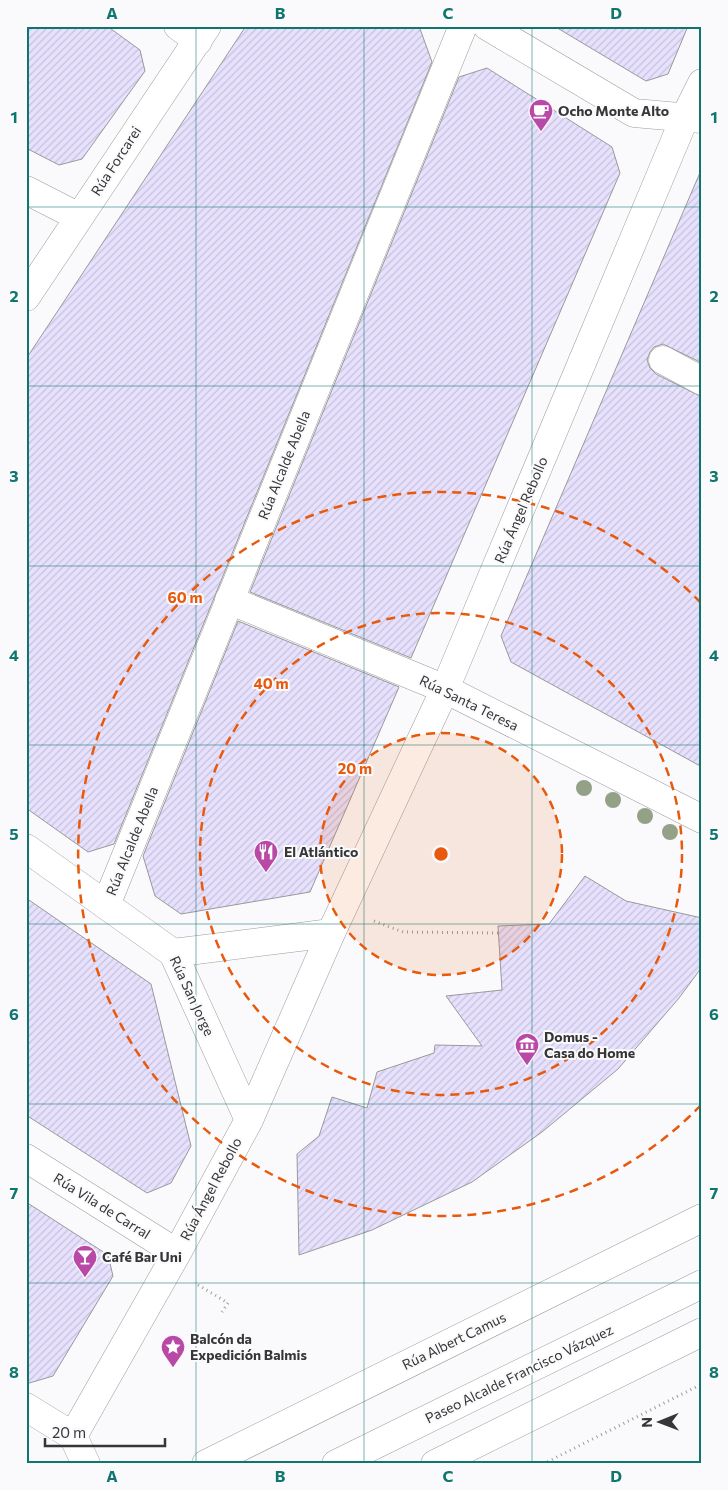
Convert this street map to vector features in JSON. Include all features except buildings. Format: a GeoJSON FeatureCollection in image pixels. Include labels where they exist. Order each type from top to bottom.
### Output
{"type":"FeatureCollection","features":[{"type":"Feature","properties":{"kind":"street","name":"Rúa Alcalde Abella"},"geometry":{"type":"LineString","coordinates":[[106,905],[463,26]]}},
{"type":"Feature","properties":{"kind":"street"},"geometry":{"type":"LineString","coordinates":[[487,26],[634,114],[693,118]]}},
{"type":"Feature","properties":{"kind":"street","name":"Rúa Forcarei"},"geometry":{"type":"LineString","coordinates":[[26,297],[79,218],[194,31]]}},
{"type":"Feature","properties":{"kind":"street","name":"Rúa Ángel Rebollo"},"geometry":{"type":"LineString","coordinates":[[73,1436],[177,1253],[249,1120],[331,933],[445,689],[693,118],[702,83]]}},
{"type":"Feature","properties":{"kind":"street"},"geometry":{"type":"LineString","coordinates":[[26,190],[79,218]]}},
{"type":"Feature","properties":{"kind":"street"},"geometry":{"type":"LineString","coordinates":[[663,360],[702,381]]}},
{"type":"Feature","properties":{"kind":"street","name":"Rúa Santa Teresa"},"geometry":{"type":"LineString","coordinates":[[230,600],[445,689],[702,819]]}},
{"type":"Feature","properties":{"kind":"street","name":"Rúa San Jorge"},"geometry":{"type":"LineString","coordinates":[[26,848],[173,953],[249,1120]]}},
{"type":"Feature","properties":{"kind":"street"},"geometry":{"type":"LineString","coordinates":[[173,953],[331,933]]}},
{"type":"Feature","properties":{"kind":"street","name":"Rúa Vila de Carral"},"geometry":{"type":"LineString","coordinates":[[26,1158],[177,1253]]}},
{"type":"Feature","properties":{"kind":"street","name":"Rúa Albert Camus"},"geometry":{"type":"LineString","coordinates":[[206,1464],[702,1218]]}},
{"type":"Feature","properties":{"kind":"street","name":"Paseo Alcalde Francisco Vázquez"},"geometry":{"type":"LineString","coordinates":[[336,1464],[702,1284]]}},
{"type":"Feature","properties":{"kind":"street"},"geometry":{"type":"LineString","coordinates":[[435,1464],[702,1332]]}},
{"type":"Feature","properties":{"kind":"street"},"geometry":{"type":"LineString","coordinates":[[26,1407],[73,1436],[86,1464]]}},
{"type":"Feature","properties":{"kind":"path"},"geometry":{"type":"LineString","coordinates":[[343,909],[403,932],[498,933]]}},
{"type":"Feature","properties":{"kind":"path"},"geometry":{"type":"LineString","coordinates":[[543,1464],[702,1384]]}},
{"type":"Feature","properties":{"kind":"place","name":"Ocho Monte Alto"},"geometry":{"type":"Point","coordinates":[541,132]}},
{"type":"Feature","properties":{"kind":"place","name":"El Atlántico"},"geometry":{"type":"Point","coordinates":[266,873]}},
{"type":"Feature","properties":{"kind":"place","name":"Domus - Casa do Home"},"geometry":{"type":"Point","coordinates":[527,1066]}},
{"type":"Feature","properties":{"kind":"place","name":"Café Bar Uni"},"geometry":{"type":"Point","coordinates":[85,1278]}},
{"type":"Feature","properties":{"kind":"place","name":"Balcón da Expedición Balmis"},"geometry":{"type":"Point","coordinates":[173,1368]}}]}
